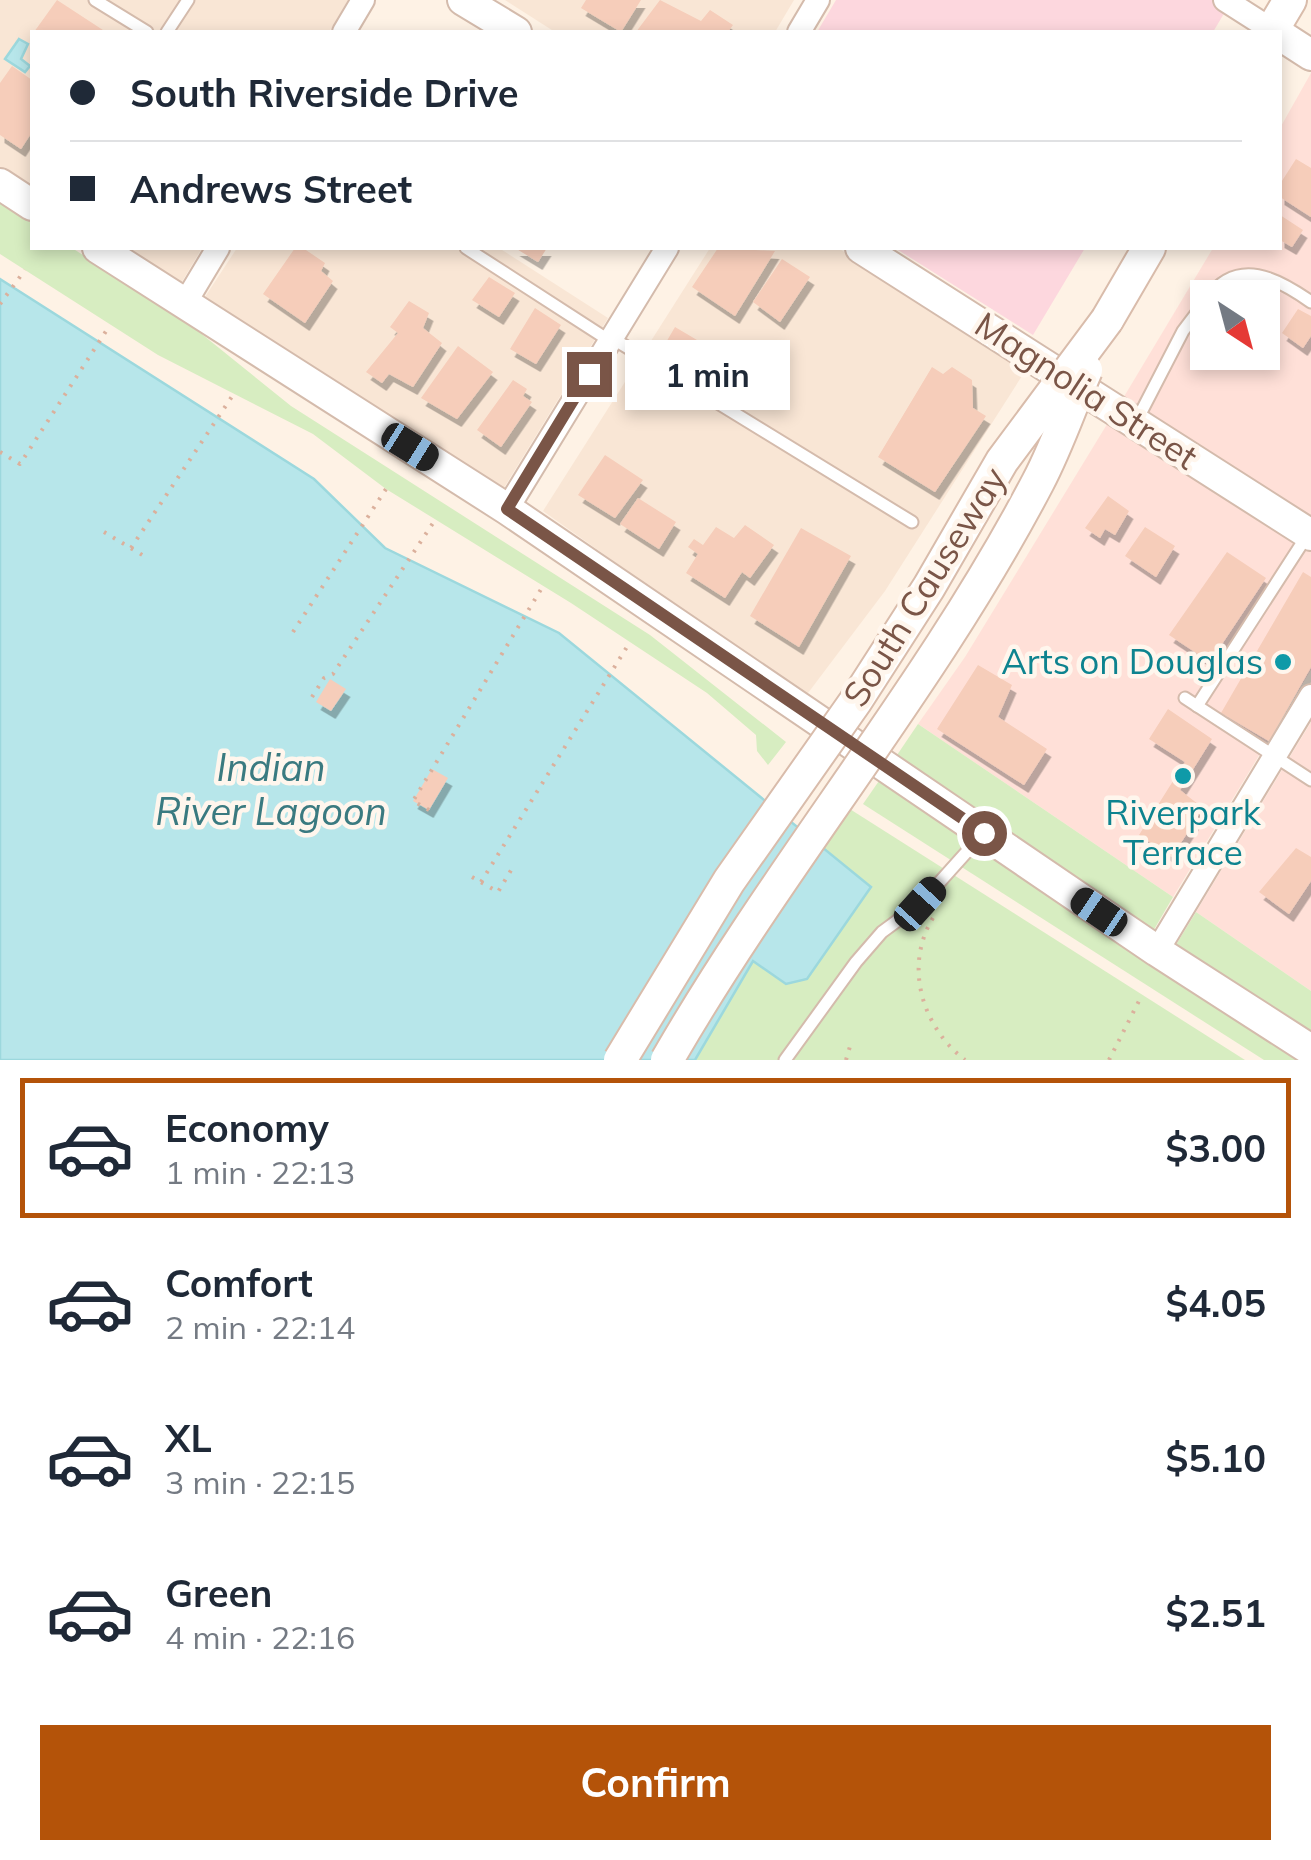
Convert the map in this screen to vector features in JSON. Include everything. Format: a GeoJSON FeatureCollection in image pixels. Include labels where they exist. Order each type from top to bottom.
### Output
{"type":"FeatureCollection","features":[{"type":"Feature","properties":{"kind":"main road"},"geometry":{"type":"LineString","coordinates":[[1276,30],[1290,0]]}},
{"type":"Feature","properties":{"kind":"main road","name":"South Causeway"},"geometry":{"type":"LineString","coordinates":[[667,1060],[762,908],[974,591],[1038,481],[1108,320],[1148,250]]}},
{"type":"Feature","properties":{"kind":"main road","name":"South Causeway"},"geometry":{"type":"LineString","coordinates":[[620,1060],[729,882],[908,620],[1002,461],[1108,320]]}},
{"type":"Feature","properties":{"kind":"street"},"geometry":{"type":"LineString","coordinates":[[345,30],[363,0]]}},
{"type":"Feature","properties":{"kind":"street"},"geometry":{"type":"LineString","coordinates":[[462,0],[513,30]]}},
{"type":"Feature","properties":{"kind":"street"},"geometry":{"type":"LineString","coordinates":[[799,30],[818,0]]}},
{"type":"Feature","properties":{"kind":"street"},"geometry":{"type":"LineString","coordinates":[[1224,0],[1272,30]]}},
{"type":"Feature","properties":{"kind":"street"},"geometry":{"type":"LineString","coordinates":[[1282,36],[1311,54]]}},
{"type":"Feature","properties":{"kind":"street"},"geometry":{"type":"LineString","coordinates":[[0,184],[30,204]]}},
{"type":"Feature","properties":{"kind":"street"},"geometry":{"type":"LineString","coordinates":[[101,250],[507,509],[1157,951],[1311,1050]]}},
{"type":"Feature","properties":{"kind":"street"},"geometry":{"type":"LineString","coordinates":[[185,303],[217,250]]}},
{"type":"Feature","properties":{"kind":"street"},"geometry":{"type":"LineString","coordinates":[[507,509],[666,250]]}},
{"type":"Feature","properties":{"kind":"street","name":"Magnolia Street"},"geometry":{"type":"LineString","coordinates":[[864,250],[1310,534]]}},
{"type":"Feature","properties":{"kind":"street"},"geometry":{"type":"LineString","coordinates":[[1157,951],[1311,696]]}},
{"type":"Feature","properties":{"kind":"lane"},"geometry":{"type":"LineString","coordinates":[[95,0],[145,30]]}},
{"type":"Feature","properties":{"kind":"lane"},"geometry":{"type":"LineString","coordinates":[[167,30],[188,0]]}},
{"type":"Feature","properties":{"kind":"lane"},"geometry":{"type":"LineString","coordinates":[[469,250],[912,522]]}},
{"type":"Feature","properties":{"kind":"lane"},"geometry":{"type":"LineString","coordinates":[[1229,280],[1236,274],[1254,273],[1273,280]]}},
{"type":"Feature","properties":{"kind":"lane"},"geometry":{"type":"LineString","coordinates":[[1280,283],[1311,302]]}},
{"type":"Feature","properties":{"kind":"lane"},"geometry":{"type":"LineString","coordinates":[[1135,423],[1190,322]]}},
{"type":"Feature","properties":{"kind":"lane"},"geometry":{"type":"LineString","coordinates":[[1197,706],[1310,534]]}},
{"type":"Feature","properties":{"kind":"lane"},"geometry":{"type":"LineString","coordinates":[[1185,698],[1311,780]]}},
{"type":"Feature","properties":{"kind":"lane"},"geometry":{"type":"LineString","coordinates":[[785,1060],[882,932],[920,904],[984,833]]}},
{"type":"Feature","properties":{"kind":"path"},"geometry":{"type":"LineString","coordinates":[[0,304],[25,270]]}},
{"type":"Feature","properties":{"kind":"path"},"geometry":{"type":"LineString","coordinates":[[0,452],[20,464],[110,325]]}},
{"type":"Feature","properties":{"kind":"path"},"geometry":{"type":"LineString","coordinates":[[131,548],[235,392]]}},
{"type":"Feature","properties":{"kind":"path"},"geometry":{"type":"LineString","coordinates":[[293,632],[386,489]]}},
{"type":"Feature","properties":{"kind":"path"},"geometry":{"type":"LineString","coordinates":[[312,697],[324,678],[333,674],[435,520]]}},
{"type":"Feature","properties":{"kind":"path"},"geometry":{"type":"LineString","coordinates":[[104,532],[149,559]]}},
{"type":"Feature","properties":{"kind":"path"},"geometry":{"type":"LineString","coordinates":[[429,810],[413,800],[544,586]]}},
{"type":"Feature","properties":{"kind":"path"},"geometry":{"type":"LineString","coordinates":[[481,882],[630,642]]}},
{"type":"Feature","properties":{"kind":"path"},"geometry":{"type":"LineString","coordinates":[[472,877],[498,892],[514,867]]}},
{"type":"Feature","properties":{"kind":"path"},"geometry":{"type":"LineString","coordinates":[[936,914],[926,929],[918,963],[922,994],[929,1021],[944,1044],[966,1060]]}},
{"type":"Feature","properties":{"kind":"path"},"geometry":{"type":"LineString","coordinates":[[1109,1060],[1142,995]]}},
{"type":"Feature","properties":{"kind":"path"},"geometry":{"type":"LineString","coordinates":[[846,1060],[851,1043]]}},
{"type":"Feature","properties":{"kind":"shaded area"},"geometry":{"type":"Polygon","coordinates":[[[0,0],[348,0],[330,30],[30,30],[30,189],[0,170],[0,0]]]}},
{"type":"Feature","properties":{"kind":"shaded area"},"geometry":{"type":"Polygon","coordinates":[[[505,0],[794,0],[776,30],[552,30],[505,0]]]}},
{"type":"Feature","properties":{"kind":"shaded area"},"geometry":{"type":"Polygon","coordinates":[[[836,0],[1232,0],[1214,30],[818,30],[836,0]]]}},
{"type":"Feature","properties":{"kind":"shaded area"},"geometry":{"type":"Polygon","coordinates":[[[1311,73],[1311,521],[1122,400],[1190,286],[1190,370],[1280,370],[1280,280],[1194,280],[1212,250],[1282,250],[1282,124],[1311,73]]]}},
{"type":"Feature","properties":{"kind":"shaded area"},"geometry":{"type":"Polygon","coordinates":[[[124,250],[201,250],[180,285],[124,250]]]}},
{"type":"Feature","properties":{"kind":"shaded area"},"geometry":{"type":"Polygon","coordinates":[[[236,250],[502,250],[608,318],[502,491],[203,300],[236,250]]]}},
{"type":"Feature","properties":{"kind":"shaded area"},"geometry":{"type":"Polygon","coordinates":[[[709,250],[841,250],[1027,368],[885,591],[805,697],[543,511],[709,250]]]}},
{"type":"Feature","properties":{"kind":"shaded area"},"geometry":{"type":"Polygon","coordinates":[[[898,250],[1084,250],[1033,335],[898,250]]]}},
{"type":"Feature","properties":{"kind":"shaded area"},"geometry":{"type":"Polygon","coordinates":[[[1109,421],[1311,550],[1311,670],[1173,897],[918,724],[965,657],[1109,421]]]}},
{"type":"Feature","properties":{"kind":"shaded area"},"geometry":{"type":"Polygon","coordinates":[[[1311,722],[1311,991],[1196,912],[1311,722]]]}},
{"type":"Feature","properties":{"kind":"green space"},"geometry":{"type":"Polygon","coordinates":[[[0,202],[30,221],[30,250],[75,250],[183,319],[291,406],[650,635],[786,742],[768,765],[757,751],[756,735],[707,693],[571,603],[386,489],[313,434],[158,355],[0,254],[0,202]]]}},
{"type":"Feature","properties":{"kind":"green space"},"geometry":{"type":"Polygon","coordinates":[[[918,724],[1173,897],[1152,933],[895,758],[918,724]]]}},
{"type":"Feature","properties":{"kind":"green space"},"geometry":{"type":"Polygon","coordinates":[[[881,778],[1303,1060],[1264,1060],[863,804],[881,778]]]}},
{"type":"Feature","properties":{"kind":"green space"},"geometry":{"type":"Polygon","coordinates":[[[823,792],[1245,1060],[635,1060],[823,792]]]}},
{"type":"Feature","properties":{"kind":"green space"},"geometry":{"type":"Polygon","coordinates":[[[1196,912],[1311,991],[1311,1035],[1174,948],[1196,912]]]}},
{"type":"Feature","properties":{"kind":"water"},"geometry":{"type":"Polygon","coordinates":[[[19,39],[28,44],[21,59],[30,66],[25,72],[5,59],[19,39]]]}},
{"type":"Feature","properties":{"kind":"water","name":"Indian River Lagoon"},"geometry":{"type":"Polygon","coordinates":[[[0,279],[314,479],[385,548],[559,633],[871,887],[807,979],[786,984],[753,961],[695,1060],[0,1060],[0,279]]]}},
{"type":"Feature","properties":{"kind":"building"},"geometry":{"type":"Polygon","coordinates":[[[57,0],[103,30],[35,30],[57,0]]]}},
{"type":"Feature","properties":{"kind":"building"},"geometry":{"type":"Polygon","coordinates":[[[586,0],[641,0],[622,30],[581,8],[586,0]]]}},
{"type":"Feature","properties":{"kind":"building"},"geometry":{"type":"Polygon","coordinates":[[[660,0],[701,21],[710,10],[733,25],[729,30],[638,30],[660,0]]]}},
{"type":"Feature","properties":{"kind":"building"},"geometry":{"type":"Polygon","coordinates":[[[12,66],[30,79],[30,135],[21,149],[0,135],[0,83],[12,66]]]}},
{"type":"Feature","properties":{"kind":"building"},"geometry":{"type":"Polygon","coordinates":[[[1296,159],[1311,168],[1311,217],[1282,198],[1282,181],[1296,159]]]}},
{"type":"Feature","properties":{"kind":"building"},"geometry":{"type":"Polygon","coordinates":[[[1282,216],[1303,230],[1292,247],[1282,241],[1282,216]]]}},
{"type":"Feature","properties":{"kind":"building"},"geometry":{"type":"Polygon","coordinates":[[[294,250],[306,250],[325,263],[321,271],[333,281],[305,323],[263,294],[294,250]]]}},
{"type":"Feature","properties":{"kind":"building"},"geometry":{"type":"Polygon","coordinates":[[[518,250],[546,250],[538,262],[518,250]]]}},
{"type":"Feature","properties":{"kind":"building"},"geometry":{"type":"Polygon","coordinates":[[[717,250],[775,251],[735,316],[692,287],[717,250]]]}},
{"type":"Feature","properties":{"kind":"building"},"geometry":{"type":"Polygon","coordinates":[[[782,259],[810,277],[780,322],[753,302],[782,259]]]}},
{"type":"Feature","properties":{"kind":"building"},"geometry":{"type":"Polygon","coordinates":[[[489,277],[515,293],[499,317],[472,300],[489,277]]]}},
{"type":"Feature","properties":{"kind":"building"},"geometry":{"type":"Polygon","coordinates":[[[409,301],[429,313],[423,328],[442,343],[413,387],[389,374],[382,383],[366,372],[398,333],[390,327],[409,301]]]}},
{"type":"Feature","properties":{"kind":"building"},"geometry":{"type":"Polygon","coordinates":[[[535,308],[561,325],[536,364],[510,349],[535,308]]]}},
{"type":"Feature","properties":{"kind":"building"},"geometry":{"type":"Polygon","coordinates":[[[1298,309],[1311,316],[1311,336],[1303,348],[1282,333],[1298,309]]]}},
{"type":"Feature","properties":{"kind":"building"},"geometry":{"type":"Polygon","coordinates":[[[675,327],[697,340],[683,364],[661,351],[675,327]]]}},
{"type":"Feature","properties":{"kind":"building"},"geometry":{"type":"Polygon","coordinates":[[[458,346],[493,372],[457,419],[421,398],[458,346]]]}},
{"type":"Feature","properties":{"kind":"building"},"geometry":{"type":"Polygon","coordinates":[[[932,367],[943,374],[952,367],[972,380],[973,408],[986,416],[935,492],[878,457],[932,367]]]}},
{"type":"Feature","properties":{"kind":"building"},"geometry":{"type":"Polygon","coordinates":[[[513,380],[527,389],[523,396],[532,402],[501,447],[477,430],[513,380]]]}},
{"type":"Feature","properties":{"kind":"building"},"geometry":{"type":"Polygon","coordinates":[[[605,455],[643,480],[615,518],[578,495],[605,455]]]}},
{"type":"Feature","properties":{"kind":"building"},"geometry":{"type":"Polygon","coordinates":[[[1108,496],[1129,511],[1115,535],[1105,529],[1100,538],[1085,528],[1108,496]]]}},
{"type":"Feature","properties":{"kind":"building"},"geometry":{"type":"Polygon","coordinates":[[[638,498],[676,522],[659,549],[620,524],[638,498]]]}},
{"type":"Feature","properties":{"kind":"building"},"geometry":{"type":"Polygon","coordinates":[[[745,525],[774,545],[750,578],[742,572],[725,598],[686,573],[698,554],[688,547],[694,539],[703,545],[716,527],[734,538],[745,525]]]}},
{"type":"Feature","properties":{"kind":"building"},"geometry":{"type":"Polygon","coordinates":[[[1145,527],[1175,546],[1156,577],[1125,556],[1145,527]]]}},
{"type":"Feature","properties":{"kind":"building"},"geometry":{"type":"Polygon","coordinates":[[[801,528],[851,556],[799,647],[750,616],[801,528]]]}},
{"type":"Feature","properties":{"kind":"building"},"geometry":{"type":"Polygon","coordinates":[[[1227,552],[1266,578],[1210,662],[1169,635],[1227,552]]]}},
{"type":"Feature","properties":{"kind":"building"},"geometry":{"type":"Polygon","coordinates":[[[1303,572],[1311,577],[1311,667],[1269,741],[1221,713],[1303,572]]]}},
{"type":"Feature","properties":{"kind":"building"},"geometry":{"type":"Polygon","coordinates":[[[978,665],[1012,685],[998,717],[1047,749],[1024,785],[937,729],[978,665]]]}},
{"type":"Feature","properties":{"kind":"building"},"geometry":{"type":"Polygon","coordinates":[[[330,679],[346,689],[331,711],[316,702],[330,679]]]}},
{"type":"Feature","properties":{"kind":"building","name":"Riverpark Terrace"},"geometry":{"type":"Polygon","coordinates":[[[1168,709],[1212,739],[1180,790],[1203,808],[1172,857],[1139,835],[1185,762],[1149,739],[1168,709]]]}},
{"type":"Feature","properties":{"kind":"building"},"geometry":{"type":"Polygon","coordinates":[[[432,769],[448,778],[429,810],[413,801],[432,769]]]}},
{"type":"Feature","properties":{"kind":"building"},"geometry":{"type":"Polygon","coordinates":[[[1296,848],[1311,857],[1311,881],[1289,914],[1259,892],[1296,848]]]}},
{"type":"Feature","properties":{"kind":"place","name":"Arts on Douglas"},"geometry":{"type":"Point","coordinates":[1283,662]}},
{"type":"Feature","properties":{"kind":"place","name":"Riverpark Terrace"},"geometry":{"type":"Point","coordinates":[1183,776]}},
{"type":"Feature","properties":{"kind":"route"},"geometry":{"type":"LineString","coordinates":[[589,374],[507,509],[984,833]]}}]}
